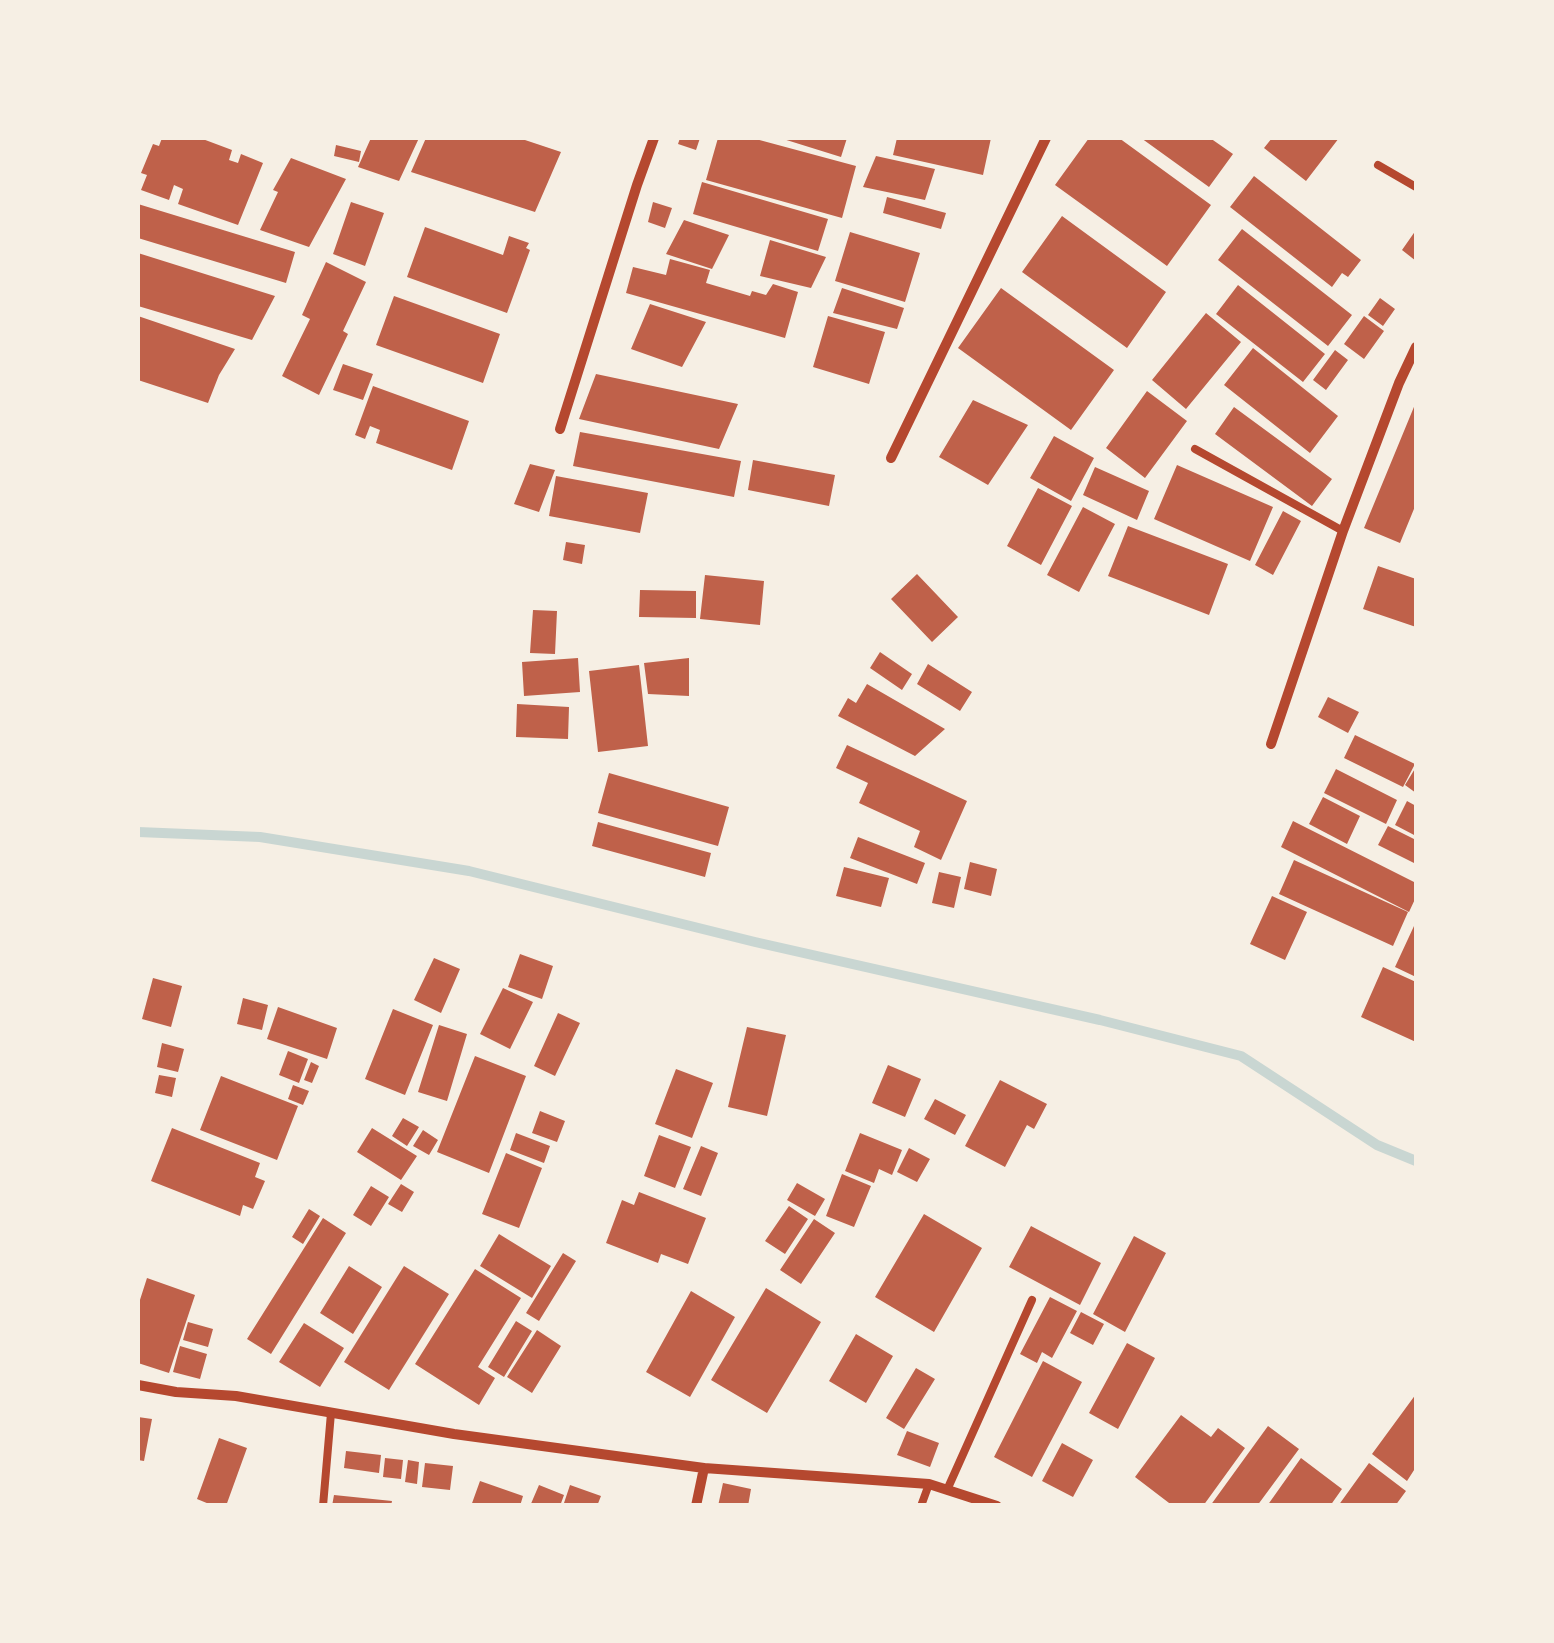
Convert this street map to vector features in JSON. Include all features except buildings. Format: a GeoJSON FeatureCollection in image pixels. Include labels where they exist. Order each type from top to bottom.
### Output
{"type":"FeatureCollection","features":[{"type":"Feature","properties":{"kind":"street"},"geometry":{"type":"LineString","coordinates":[[560,429],[654,138]]}},
{"type":"Feature","properties":{"kind":"street"},"geometry":{"type":"LineString","coordinates":[[892,458],[1046,138]]}},
{"type":"Feature","properties":{"kind":"street"},"geometry":{"type":"LineString","coordinates":[[1270,744],[1342,531],[1398,382],[1416,348]]}},
{"type":"Feature","properties":{"kind":"street"},"geometry":{"type":"LineString","coordinates":[[138,1385],[236,1396],[454,1434],[704,1468],[929,1484],[997,1506]]}},
{"type":"Feature","properties":{"kind":"street"},"geometry":{"type":"LineString","coordinates":[[696,1506],[704,1468]]}},
{"type":"Feature","properties":{"kind":"lane"},"geometry":{"type":"LineString","coordinates":[[1378,165],[1416,188]]}},
{"type":"Feature","properties":{"kind":"lane"},"geometry":{"type":"LineString","coordinates":[[1196,449],[1342,531]]}},
{"type":"Feature","properties":{"kind":"lane"},"geometry":{"type":"LineString","coordinates":[[947,1490],[1032,1300]]}},
{"type":"Feature","properties":{"kind":"lane"},"geometry":{"type":"LineString","coordinates":[[323,1506],[331,1413]]}},
{"type":"Feature","properties":{"kind":"lane"},"geometry":{"type":"LineString","coordinates":[[921,1506],[929,1484]]}},
{"type":"Feature","properties":{"kind":"waterway"},"geometry":{"type":"LineString","coordinates":[[138,832],[260,837],[469,871],[1241,1056],[1377,1145],[1416,1161]]}}]}
